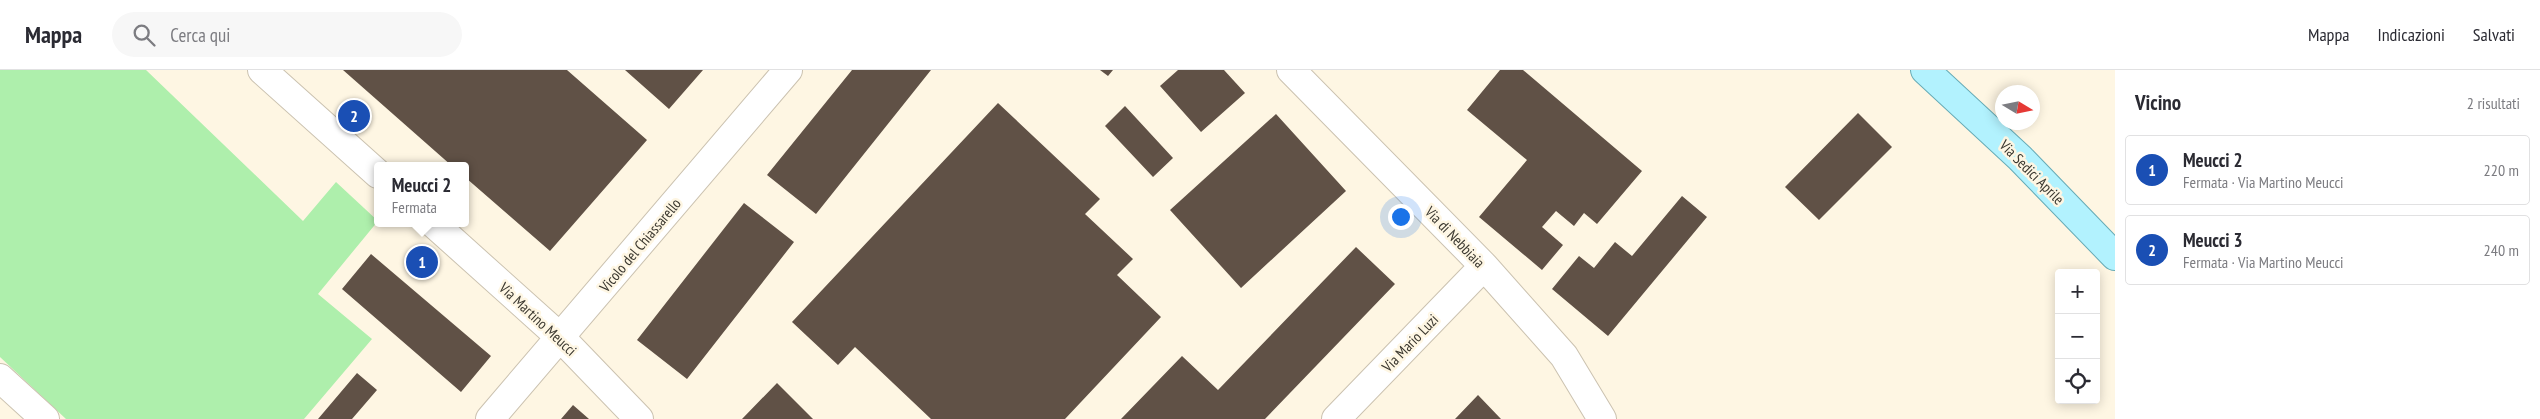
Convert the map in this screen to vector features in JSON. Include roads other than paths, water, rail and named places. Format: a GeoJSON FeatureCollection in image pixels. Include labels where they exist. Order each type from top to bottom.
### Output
{"type":"FeatureCollection","features":[{"type":"Feature","properties":{"kind":"main road","name":"Via Sedici Aprile"},"geometry":{"type":"LineString","coordinates":[[1925,70],[2020,158],[2115,256]]}},
{"type":"Feature","properties":{"kind":"street"},"geometry":{"type":"LineString","coordinates":[[262,70],[374,170]]}},
{"type":"Feature","properties":{"kind":"street","name":"Vicolo del Chiassarello"},"geometry":{"type":"LineString","coordinates":[[490,419],[788,70]]}},
{"type":"Feature","properties":{"kind":"street","name":"Via di Nebbiaia"},"geometry":{"type":"LineString","coordinates":[[1291,70],[1484,266],[1564,356],[1602,419]]}},
{"type":"Feature","properties":{"kind":"street","name":"Via Martino Meucci"},"geometry":{"type":"LineString","coordinates":[[437,227],[561,338],[639,419]]}},
{"type":"Feature","properties":{"kind":"street","name":"Via Mario Luzi"},"geometry":{"type":"LineString","coordinates":[[1336,419],[1484,266]]}},
{"type":"Feature","properties":{"kind":"street"},"geometry":{"type":"LineString","coordinates":[[0,378],[45,419]]}},
{"type":"Feature","properties":{"kind":"place","name":"Meucci 3"},"geometry":{"type":"Point","coordinates":[354,116]}},
{"type":"Feature","properties":{"kind":"place","name":"Meucci 2"},"geometry":{"type":"Point","coordinates":[422,262]}}]}
